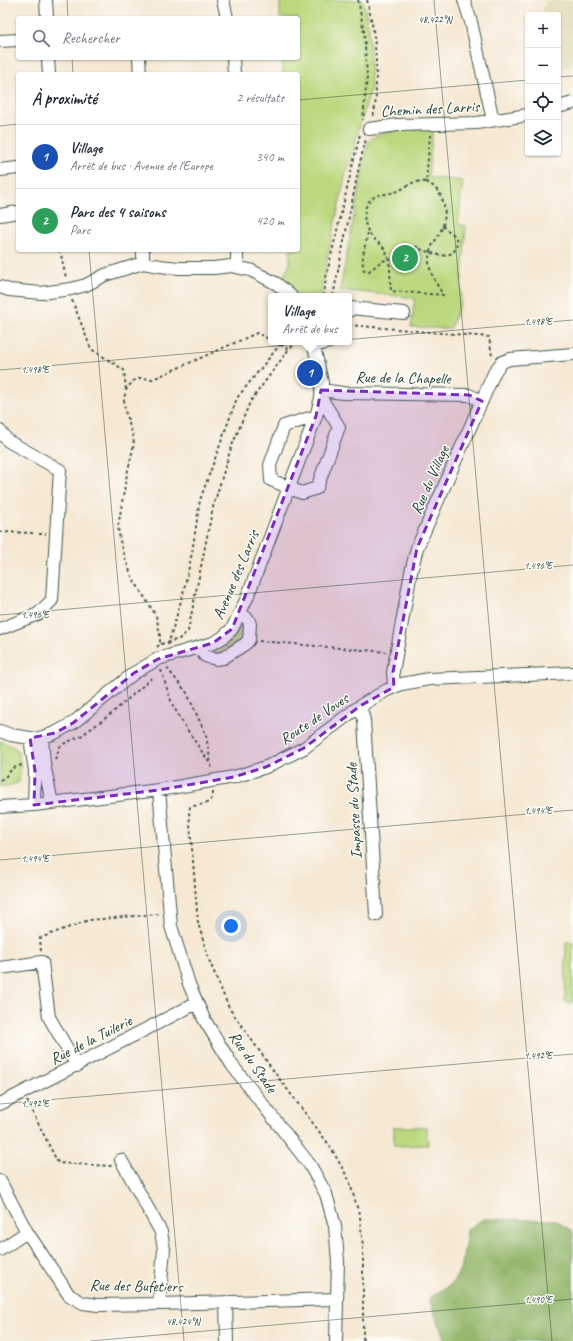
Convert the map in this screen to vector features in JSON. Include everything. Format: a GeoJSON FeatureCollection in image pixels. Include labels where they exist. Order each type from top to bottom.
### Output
{"type":"FeatureCollection","features":[{"type":"Feature","properties":{"kind":"street"},"geometry":{"type":"LineString","coordinates":[[46,0],[47,16]]}},
{"type":"Feature","properties":{"kind":"street"},"geometry":{"type":"LineString","coordinates":[[222,0],[226,16]]}},
{"type":"Feature","properties":{"kind":"street"},"geometry":{"type":"LineString","coordinates":[[464,0],[471,22],[494,120]]}},
{"type":"Feature","properties":{"kind":"street"},"geometry":{"type":"LineString","coordinates":[[0,41],[16,40]]}},
{"type":"Feature","properties":{"kind":"street"},"geometry":{"type":"LineString","coordinates":[[48,60],[49,72]]}},
{"type":"Feature","properties":{"kind":"street"},"geometry":{"type":"LineString","coordinates":[[139,60],[140,72]]}},
{"type":"Feature","properties":{"kind":"street"},"geometry":{"type":"LineString","coordinates":[[233,60],[234,72]]}},
{"type":"Feature","properties":{"kind":"street"},"geometry":{"type":"LineString","coordinates":[[561,107],[572,105]]}},
{"type":"Feature","properties":{"kind":"street","name":"Chemin des Larris"},"geometry":{"type":"LineString","coordinates":[[369,129],[398,124],[477,124],[525,115]]}},
{"type":"Feature","properties":{"kind":"street"},"geometry":{"type":"LineString","coordinates":[[0,170],[16,168]]}},
{"type":"Feature","properties":{"kind":"street"},"geometry":{"type":"LineString","coordinates":[[0,215],[16,212]]}},
{"type":"Feature","properties":{"kind":"street"},"geometry":{"type":"LineString","coordinates":[[143,252],[143,263]]}},
{"type":"Feature","properties":{"kind":"street"},"geometry":{"type":"LineString","coordinates":[[237,252],[237,267]]}},
{"type":"Feature","properties":{"kind":"street"},"geometry":{"type":"LineString","coordinates":[[0,287],[9,290],[41,293],[86,285],[105,275],[143,263],[179,268],[237,267],[250,270],[277,284],[288,293]]}},
{"type":"Feature","properties":{"kind":"street"},"geometry":{"type":"LineString","coordinates":[[352,308],[404,313]]}},
{"type":"Feature","properties":{"kind":"street"},"geometry":{"type":"LineString","coordinates":[[313,345],[322,382],[321,394],[339,427],[317,488],[302,493],[271,480],[270,465],[284,426],[316,416]]}},
{"type":"Feature","properties":{"kind":"street","name":"Rue du Village"},"geometry":{"type":"LineString","coordinates":[[394,687],[393,672],[396,653],[417,548],[495,371],[502,362],[510,359],[573,354]]}},
{"type":"Feature","properties":{"kind":"street","name":"Rue de la Chapelle"},"geometry":{"type":"LineString","coordinates":[[321,394],[469,395],[482,401]]}},
{"type":"Feature","properties":{"kind":"street","name":"Avenue des Larris"},"geometry":{"type":"LineString","coordinates":[[36,738],[55,733],[73,723],[134,673],[199,647],[213,643],[222,638],[232,629],[240,613],[289,488],[316,416],[321,394]]}},
{"type":"Feature","properties":{"kind":"street"},"geometry":{"type":"LineString","coordinates":[[0,431],[8,440],[60,470],[52,600],[38,614],[0,629]]}},
{"type":"Feature","properties":{"kind":"street"},"geometry":{"type":"LineString","coordinates":[[199,647],[207,657],[223,658],[245,644],[249,640],[250,624],[248,619],[240,613]]}},
{"type":"Feature","properties":{"kind":"street","name":"Route de Voves"},"geometry":{"type":"LineString","coordinates":[[0,807],[34,805],[159,790],[234,777],[266,767],[304,748],[360,706],[402,684],[429,679],[573,673]]}},
{"type":"Feature","properties":{"kind":"street","name":"Impasse du Stade"},"geometry":{"type":"LineString","coordinates":[[360,706],[364,720],[376,915]]}},
{"type":"Feature","properties":{"kind":"street"},"geometry":{"type":"LineString","coordinates":[[0,731],[11,735],[36,738],[39,764],[52,802]]}},
{"type":"Feature","properties":{"kind":"street"},"geometry":{"type":"LineString","coordinates":[[34,805],[39,764]]}},
{"type":"Feature","properties":{"kind":"street","name":"Rue du Stade"},"geometry":{"type":"LineString","coordinates":[[159,790],[171,926],[186,977],[204,1019],[232,1065],[310,1165],[326,1194],[335,1226],[338,1261],[336,1341]]}},
{"type":"Feature","properties":{"kind":"street"},"geometry":{"type":"LineString","coordinates":[[0,968],[42,962],[49,1017],[77,1066]]}},
{"type":"Feature","properties":{"kind":"street","name":"Rue de la Tuilerie"},"geometry":{"type":"LineString","coordinates":[[0,1104],[77,1066],[197,1003]]}},
{"type":"Feature","properties":{"kind":"street"},"geometry":{"type":"LineString","coordinates":[[120,1160],[160,1232],[164,1249],[159,1304]]}},
{"type":"Feature","properties":{"kind":"street","name":"Rue des Bufetiers"},"geometry":{"type":"LineString","coordinates":[[0,1181],[27,1232],[69,1295],[83,1303],[159,1304],[337,1299]]}},
{"type":"Feature","properties":{"kind":"street"},"geometry":{"type":"LineString","coordinates":[[0,1250],[27,1232]]}},
{"type":"Feature","properties":{"kind":"street"},"geometry":{"type":"LineString","coordinates":[[226,1302],[227,1341]]}},
{"type":"Feature","properties":{"kind":"path"},"geometry":{"type":"LineString","coordinates":[[358,0],[364,32],[367,76],[363,120],[369,129]]}},
{"type":"Feature","properties":{"kind":"path"},"geometry":{"type":"LineString","coordinates":[[334,293],[360,162],[376,106],[377,61],[374,27],[367,0]]}},
{"type":"Feature","properties":{"kind":"path"},"geometry":{"type":"LineString","coordinates":[[426,182],[430,124]]}},
{"type":"Feature","properties":{"kind":"path"},"geometry":{"type":"LineString","coordinates":[[324,293],[326,277],[360,132],[369,129]]}},
{"type":"Feature","properties":{"kind":"path"},"geometry":{"type":"LineString","coordinates":[[411,182],[426,182],[437,190],[443,200],[444,210],[442,226],[431,246],[429,261],[430,271],[443,295],[391,291],[389,260],[387,253],[369,232],[364,216],[366,205],[374,197],[396,192],[411,182]]}},
{"type":"Feature","properties":{"kind":"path"},"geometry":{"type":"LineString","coordinates":[[369,232],[362,265],[364,270],[369,271],[380,262],[394,260],[403,269],[408,270],[413,264],[412,251],[415,247],[419,247],[442,256],[453,253],[456,248],[457,241],[454,235],[442,226]]}},
{"type":"Feature","properties":{"kind":"path"},"geometry":{"type":"LineString","coordinates":[[60,252],[69,288],[92,349],[124,370],[126,390],[124,399],[125,411],[134,444],[118,527],[121,546],[132,577],[156,616],[160,634],[160,644]]}},
{"type":"Feature","properties":{"kind":"path"},"geometry":{"type":"LineString","coordinates":[[352,325],[489,337],[495,371]]}},
{"type":"Feature","properties":{"kind":"path"},"geometry":{"type":"LineString","coordinates":[[126,390],[133,381],[140,378],[153,379],[257,332],[268,338]]}},
{"type":"Feature","properties":{"kind":"path"},"geometry":{"type":"LineString","coordinates":[[0,780],[4,778],[13,768],[20,765],[54,762],[61,745],[80,736],[111,714],[148,680],[159,664],[169,642],[183,594],[200,500],[238,398],[279,345]]}},
{"type":"Feature","properties":{"kind":"path"},"geometry":{"type":"LineString","coordinates":[[284,345],[289,349]]}},
{"type":"Feature","properties":{"kind":"path"},"geometry":{"type":"LineString","coordinates":[[211,765],[172,704],[155,649],[160,644],[179,640],[188,631],[213,507],[231,448],[250,402],[289,348],[293,345]]}},
{"type":"Feature","properties":{"kind":"path"},"geometry":{"type":"LineString","coordinates":[[0,532],[34,533]]}},
{"type":"Feature","properties":{"kind":"path"},"geometry":{"type":"LineString","coordinates":[[249,640],[311,644],[396,653]]}},
{"type":"Feature","properties":{"kind":"path"},"geometry":{"type":"LineString","coordinates":[[159,664],[167,667],[186,693],[206,735],[214,780],[213,796],[207,804],[190,807],[189,812],[198,923],[208,960],[229,1008],[275,1073],[330,1146],[349,1180],[360,1217],[363,1247],[362,1341]]}},
{"type":"Feature","properties":{"kind":"path"},"geometry":{"type":"LineString","coordinates":[[42,962],[40,938],[88,920],[170,913]]}},
{"type":"Feature","properties":{"kind":"path"},"geometry":{"type":"LineString","coordinates":[[23,1093],[58,1163],[110,1166],[120,1160]]}},
{"type":"Feature","properties":{"kind":"highlighted area"},"geometry":{"type":"Polygon","coordinates":[[[321,390],[469,395],[482,401],[417,548],[393,672],[394,687],[360,706],[304,748],[266,767],[234,777],[159,790],[34,805],[35,771],[30,738],[55,733],[73,723],[134,673],[158,659],[213,643],[232,629],[316,416],[321,390]]]}},
{"type":"Feature","properties":{"kind":"shaded area"},"geometry":{"type":"Polygon","coordinates":[[[543,0],[573,0],[573,66],[564,69],[561,58],[561,12],[543,12],[542,7],[545,5],[543,0]]]}},
{"type":"Feature","properties":{"kind":"green space"},"geometry":{"type":"Polygon","coordinates":[[[280,0],[363,0],[369,28],[371,88],[346,173],[328,254],[322,293],[295,293],[282,281],[290,262],[290,252],[300,252],[300,72],[283,72],[282,60],[300,60],[300,16],[280,16],[280,0]]]}},
{"type":"Feature","properties":{"kind":"green space"},"geometry":{"type":"Polygon","coordinates":[[[403,128],[433,129],[428,177],[463,181],[458,224],[466,226],[460,304],[450,329],[411,327],[415,298],[340,290],[368,142],[375,136],[403,128]]]}},
{"type":"Feature","properties":{"kind":"green space"},"geometry":{"type":"Polygon","coordinates":[[[243,621],[247,624],[242,641],[221,653],[210,653],[210,650],[226,642],[233,636],[243,621]]]}},
{"type":"Feature","properties":{"kind":"green space"},"geometry":{"type":"Polygon","coordinates":[[[0,741],[17,750],[20,761],[20,771],[19,782],[0,787],[0,741]]]}},
{"type":"Feature","properties":{"kind":"green space"},"geometry":{"type":"Polygon","coordinates":[[[566,942],[573,942],[573,1002],[565,1002],[566,942]]]}},
{"type":"Feature","properties":{"kind":"green space"},"geometry":{"type":"Polygon","coordinates":[[[394,1127],[427,1127],[428,1145],[394,1146],[394,1127]]]}},
{"type":"Feature","properties":{"kind":"green space"},"geometry":{"type":"Polygon","coordinates":[[[483,1219],[556,1220],[573,1232],[573,1341],[471,1341],[470,1339],[445,1341],[429,1298],[453,1283],[462,1265],[467,1230],[483,1219]]]}},
{"type":"Feature","properties":{"kind":"place","name":"Parc des 4 saisons"},"geometry":{"type":"Point","coordinates":[405,258]}},
{"type":"Feature","properties":{"kind":"place","name":"Village"},"geometry":{"type":"Point","coordinates":[310,373]}}]}
